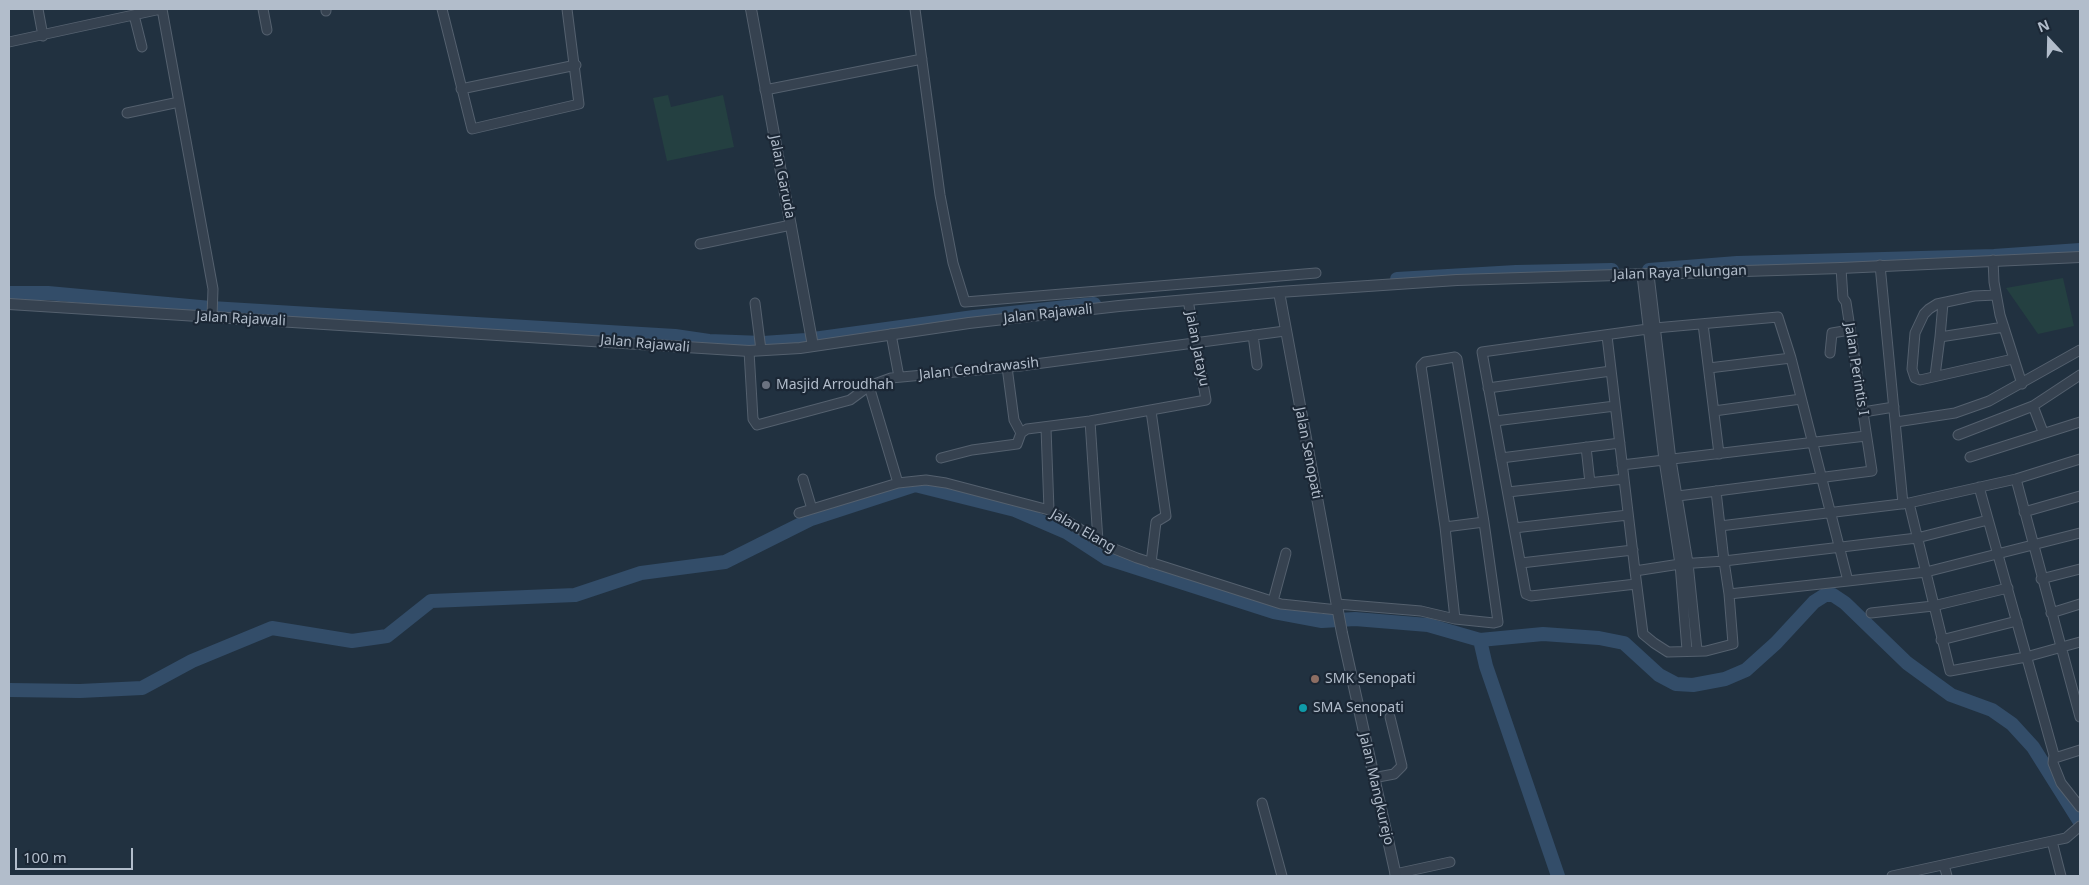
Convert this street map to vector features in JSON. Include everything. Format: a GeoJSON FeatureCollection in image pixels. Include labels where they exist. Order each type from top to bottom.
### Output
{"type":"FeatureCollection","features":[{"type":"Feature","properties":{"kind":"street"},"geometry":{"type":"LineString","coordinates":[[38,9],[43,36]]}},
{"type":"Feature","properties":{"kind":"street"},"geometry":{"type":"LineString","coordinates":[[9,42],[43,36],[144,11],[162,9],[212,298],[212,313]]}},
{"type":"Feature","properties":{"kind":"street"},"geometry":{"type":"LineString","coordinates":[[263,9],[267,30]]}},
{"type":"Feature","properties":{"kind":"street"},"geometry":{"type":"LineString","coordinates":[[442,9],[470,125],[475,128],[576,107],[580,102],[567,9]]}},
{"type":"Feature","properties":{"kind":"street","name":"Jalan Garuda"},"geometry":{"type":"LineString","coordinates":[[751,9],[812,338]]}},
{"type":"Feature","properties":{"kind":"street"},"geometry":{"type":"LineString","coordinates":[[915,9],[940,195],[953,263],[965,302],[1316,274]]}},
{"type":"Feature","properties":{"kind":"street"},"geometry":{"type":"LineString","coordinates":[[134,15],[142,47]]}},
{"type":"Feature","properties":{"kind":"street"},"geometry":{"type":"LineString","coordinates":[[765,90],[922,59]]}},
{"type":"Feature","properties":{"kind":"street"},"geometry":{"type":"LineString","coordinates":[[462,89],[576,66]]}},
{"type":"Feature","properties":{"kind":"street"},"geometry":{"type":"LineString","coordinates":[[127,114],[179,102]]}},
{"type":"Feature","properties":{"kind":"street"},"geometry":{"type":"LineString","coordinates":[[700,244],[791,224]]}},
{"type":"Feature","properties":{"kind":"street","name":"Jalan Raya Pulungan"},"geometry":{"type":"LineString","coordinates":[[1279,292],[1457,280],[1840,268],[2080,257]]}},
{"type":"Feature","properties":{"kind":"street"},"geometry":{"type":"LineString","coordinates":[[1993,260],[1996,295],[2022,384]]}},
{"type":"Feature","properties":{"kind":"street"},"geometry":{"type":"LineString","coordinates":[[1880,265],[1894,407],[1906,503],[1952,672],[2026,657],[2080,642]]}},
{"type":"Feature","properties":{"kind":"street","name":"Jalan Perintis I"},"geometry":{"type":"LineString","coordinates":[[1822,478],[1872,471],[1846,302],[1843,298],[1840,268]]}},
{"type":"Feature","properties":{"kind":"street"},"geometry":{"type":"LineString","coordinates":[[1646,275],[1668,460],[1697,650]]}},
{"type":"Feature","properties":{"kind":"street","name":"Jalan Rajawali"},"geometry":{"type":"LineString","coordinates":[[9,304],[212,313],[749,351],[761,343],[891,334],[1188,300],[1279,292]]}},
{"type":"Feature","properties":{"kind":"street","name":"Jalan Senopati"},"geometry":{"type":"LineString","coordinates":[[1279,292],[1338,609]]}},
{"type":"Feature","properties":{"kind":"street"},"geometry":{"type":"LineString","coordinates":[[1996,295],[1974,296],[1929,309],[1924,314],[1915,333],[1912,369],[1917,380],[2014,359]]}},
{"type":"Feature","properties":{"kind":"street","name":"Jalan Jatayu"},"geometry":{"type":"LineString","coordinates":[[1151,411],[1193,404],[1206,399],[1188,300]]}},
{"type":"Feature","properties":{"kind":"street"},"geometry":{"type":"LineString","coordinates":[[755,303],[761,343]]}},
{"type":"Feature","properties":{"kind":"street"},"geometry":{"type":"LineString","coordinates":[[1935,376],[1943,304]]}},
{"type":"Feature","properties":{"kind":"street"},"geometry":{"type":"LineString","coordinates":[[1636,584],[1528,596],[1488,388],[1482,354],[1484,351],[1651,329],[1778,317],[1791,358],[1848,581]]}},
{"type":"Feature","properties":{"kind":"street"},"geometry":{"type":"LineString","coordinates":[[1703,324],[1719,454]]}},
{"type":"Feature","properties":{"kind":"street"},"geometry":{"type":"LineString","coordinates":[[1940,337],[2004,326]]}},
{"type":"Feature","properties":{"kind":"street"},"geometry":{"type":"LineString","coordinates":[[1830,353],[1832,333],[1850,330]]}},
{"type":"Feature","properties":{"kind":"street","name":"Jalan Cendrawasih"},"geometry":{"type":"LineString","coordinates":[[749,351],[753,419],[757,425],[850,400],[869,386],[886,379],[1007,367],[1285,331]]}},
{"type":"Feature","properties":{"kind":"street"},"geometry":{"type":"LineString","coordinates":[[891,334],[899,377]]}},
{"type":"Feature","properties":{"kind":"street"},"geometry":{"type":"LineString","coordinates":[[1253,335],[1257,365]]}},
{"type":"Feature","properties":{"kind":"street"},"geometry":{"type":"LineString","coordinates":[[1607,336],[1636,584],[1644,636],[1668,652],[1686,650],[1706,651],[1734,644],[1716,491]]}},
{"type":"Feature","properties":{"kind":"street"},"geometry":{"type":"LineString","coordinates":[[1896,422],[1964,410],[1996,398],[2080,350]]}},
{"type":"Feature","properties":{"kind":"street"},"geometry":{"type":"LineString","coordinates":[[1445,527],[1484,522],[1457,359],[1455,358],[1425,362],[1421,366],[1445,527],[1455,619]]}},
{"type":"Feature","properties":{"kind":"street"},"geometry":{"type":"LineString","coordinates":[[1709,368],[1791,358]]}},
{"type":"Feature","properties":{"kind":"street"},"geometry":{"type":"LineString","coordinates":[[1007,367],[1014,420],[1021,433]]}},
{"type":"Feature","properties":{"kind":"street"},"geometry":{"type":"LineString","coordinates":[[1488,388],[1611,371]]}},
{"type":"Feature","properties":{"kind":"street"},"geometry":{"type":"LineString","coordinates":[[1958,435],[2033,406],[2080,375]]}},
{"type":"Feature","properties":{"kind":"street"},"geometry":{"type":"LineString","coordinates":[[869,386],[898,483]]}},
{"type":"Feature","properties":{"kind":"street"},"geometry":{"type":"LineString","coordinates":[[1714,411],[1801,399]]}},
{"type":"Feature","properties":{"kind":"street"},"geometry":{"type":"LineString","coordinates":[[1494,421],[1615,406]]}},
{"type":"Feature","properties":{"kind":"street"},"geometry":{"type":"LineString","coordinates":[[2033,406],[2043,432]]}},
{"type":"Feature","properties":{"kind":"street"},"geometry":{"type":"LineString","coordinates":[[1863,412],[1894,407]]}},
{"type":"Feature","properties":{"kind":"street"},"geometry":{"type":"LineString","coordinates":[[941,458],[972,450],[1017,444],[1021,433],[1027,429],[1090,422],[1151,411],[1166,516],[1156,522],[1151,562]]}},
{"type":"Feature","properties":{"kind":"street"},"geometry":{"type":"LineString","coordinates":[[1090,422],[1098,541]]}},
{"type":"Feature","properties":{"kind":"street"},"geometry":{"type":"LineString","coordinates":[[1970,457],[2043,432],[2080,422]]}},
{"type":"Feature","properties":{"kind":"street"},"geometry":{"type":"LineString","coordinates":[[1046,428],[1049,510]]}},
{"type":"Feature","properties":{"kind":"street"},"geometry":{"type":"LineString","coordinates":[[1622,465],[1866,436]]}},
{"type":"Feature","properties":{"kind":"street"},"geometry":{"type":"LineString","coordinates":[[1502,458],[1620,443]]}},
{"type":"Feature","properties":{"kind":"street"},"geometry":{"type":"LineString","coordinates":[[1586,447],[1590,483]]}},
{"type":"Feature","properties":{"kind":"street"},"geometry":{"type":"LineString","coordinates":[[1720,526],[1906,503],[2016,479],[2080,459]]}},
{"type":"Feature","properties":{"kind":"street"},"geometry":{"type":"LineString","coordinates":[[1668,460],[1678,496],[1684,564],[1686,650]]}},
{"type":"Feature","properties":{"kind":"street"},"geometry":{"type":"LineString","coordinates":[[1678,496],[1822,478]]}},
{"type":"Feature","properties":{"kind":"street"},"geometry":{"type":"LineString","coordinates":[[803,479],[812,509]]}},
{"type":"Feature","properties":{"kind":"street"},"geometry":{"type":"LineString","coordinates":[[1508,492],[1624,479]]}},
{"type":"Feature","properties":{"kind":"street"},"geometry":{"type":"LineString","coordinates":[[2016,479],[2041,579],[2080,717]]}},
{"type":"Feature","properties":{"kind":"street","name":"Jalan Elang"},"geometry":{"type":"LineString","coordinates":[[799,513],[898,483],[926,480],[946,483],[1049,510],[1116,551],[1273,602],[1301,607],[1421,611],[1455,619],[1494,624],[1499,620],[1484,522]]}},
{"type":"Feature","properties":{"kind":"street"},"geometry":{"type":"LineString","coordinates":[[1978,487],[1999,554],[2054,755],[2053,763],[2061,783],[2080,807]]}},
{"type":"Feature","properties":{"kind":"street"},"geometry":{"type":"LineString","coordinates":[[2024,512],[2080,496]]}},
{"type":"Feature","properties":{"kind":"street"},"geometry":{"type":"LineString","coordinates":[[1514,528],[1628,514]]}},
{"type":"Feature","properties":{"kind":"street"},"geometry":{"type":"LineString","coordinates":[[1635,571],[1917,538],[1988,520]]}},
{"type":"Feature","properties":{"kind":"street"},"geometry":{"type":"LineString","coordinates":[[1729,594],[1926,572],[2080,533]]}},
{"type":"Feature","properties":{"kind":"street"},"geometry":{"type":"LineString","coordinates":[[1521,562],[1633,550]]}},
{"type":"Feature","properties":{"kind":"street"},"geometry":{"type":"LineString","coordinates":[[1273,602],[1286,553]]}},
{"type":"Feature","properties":{"kind":"street"},"geometry":{"type":"LineString","coordinates":[[2041,579],[2080,569]]}},
{"type":"Feature","properties":{"kind":"street"},"geometry":{"type":"LineString","coordinates":[[1871,613],[1933,606],[2008,588]]}},
{"type":"Feature","properties":{"kind":"street"},"geometry":{"type":"LineString","coordinates":[[2051,614],[2080,604]]}},
{"type":"Feature","properties":{"kind":"street","name":"Jalan Mangkurejo"},"geometry":{"type":"LineString","coordinates":[[1338,609],[1372,778],[1396,875]]}},
{"type":"Feature","properties":{"kind":"street"},"geometry":{"type":"LineString","coordinates":[[1942,640],[2017,621]]}},
{"type":"Feature","properties":{"kind":"street"},"geometry":{"type":"LineString","coordinates":[[1372,778],[1394,774],[1402,766],[1390,717]]}},
{"type":"Feature","properties":{"kind":"street"},"geometry":{"type":"LineString","coordinates":[[2054,755],[2058,757],[2080,750]]}},
{"type":"Feature","properties":{"kind":"street"},"geometry":{"type":"LineString","coordinates":[[1262,802],[1282,876]]}},
{"type":"Feature","properties":{"kind":"street"},"geometry":{"type":"LineString","coordinates":[[1892,876],[2066,838],[2080,826]]}},
{"type":"Feature","properties":{"kind":"street"},"geometry":{"type":"LineString","coordinates":[[2052,841],[2061,876]]}},
{"type":"Feature","properties":{"kind":"street"},"geometry":{"type":"LineString","coordinates":[[1396,875],[1450,862]]}},
{"type":"Feature","properties":{"kind":"street"},"geometry":{"type":"LineString","coordinates":[[1944,865],[1947,876]]}},
{"type":"Feature","properties":{"kind":"green space"},"geometry":{"type":"Polygon","coordinates":[[[668,95],[671,107],[723,95],[734,147],[667,161],[653,98],[668,95]]]}},
{"type":"Feature","properties":{"kind":"green space"},"geometry":{"type":"Polygon","coordinates":[[[2063,278],[2074,326],[2038,334],[2006,288],[2063,278]]]}},
{"type":"Feature","properties":{"kind":"waterway"},"geometry":{"type":"LineString","coordinates":[[1649,270],[1737,263],[1994,256],[2080,250]]}},
{"type":"Feature","properties":{"kind":"waterway"},"geometry":{"type":"LineString","coordinates":[[1397,279],[1516,272],[1612,270]]}},
{"type":"Feature","properties":{"kind":"waterway"},"geometry":{"type":"LineString","coordinates":[[9,293],[48,293],[211,308],[763,343],[806,340],[974,317],[1094,304]]}},
{"type":"Feature","properties":{"kind":"waterway"},"geometry":{"type":"LineString","coordinates":[[9,690],[80,691],[142,688],[192,661],[272,628],[352,641],[387,636],[431,601],[575,595],[641,573],[725,562],[811,519],[915,485],[1015,510],[1066,532],[1106,558],[1274,612],[1322,621],[1355,619],[1428,625],[1480,640],[1543,634],[1599,638],[1624,643],[1659,675],[1676,684],[1693,685],[1725,679],[1746,670],[1776,643],[1814,602],[1825,595],[1833,595],[1845,603],[1907,663],[1951,695],[1992,710],[2012,724],[2033,747],[2080,822]]}},
{"type":"Feature","properties":{"kind":"waterway"},"geometry":{"type":"LineString","coordinates":[[1480,640],[1486,666],[1558,876]]}},
{"type":"Feature","properties":{"kind":"place","name":"Masjid Arroudhah"},"geometry":{"type":"Point","coordinates":[766,385]}},
{"type":"Feature","properties":{"kind":"place","name":"SMK Senopati"},"geometry":{"type":"Point","coordinates":[1315,679]}},
{"type":"Feature","properties":{"kind":"place","name":"SMA Senopati"},"geometry":{"type":"Point","coordinates":[1303,708]}}]}
